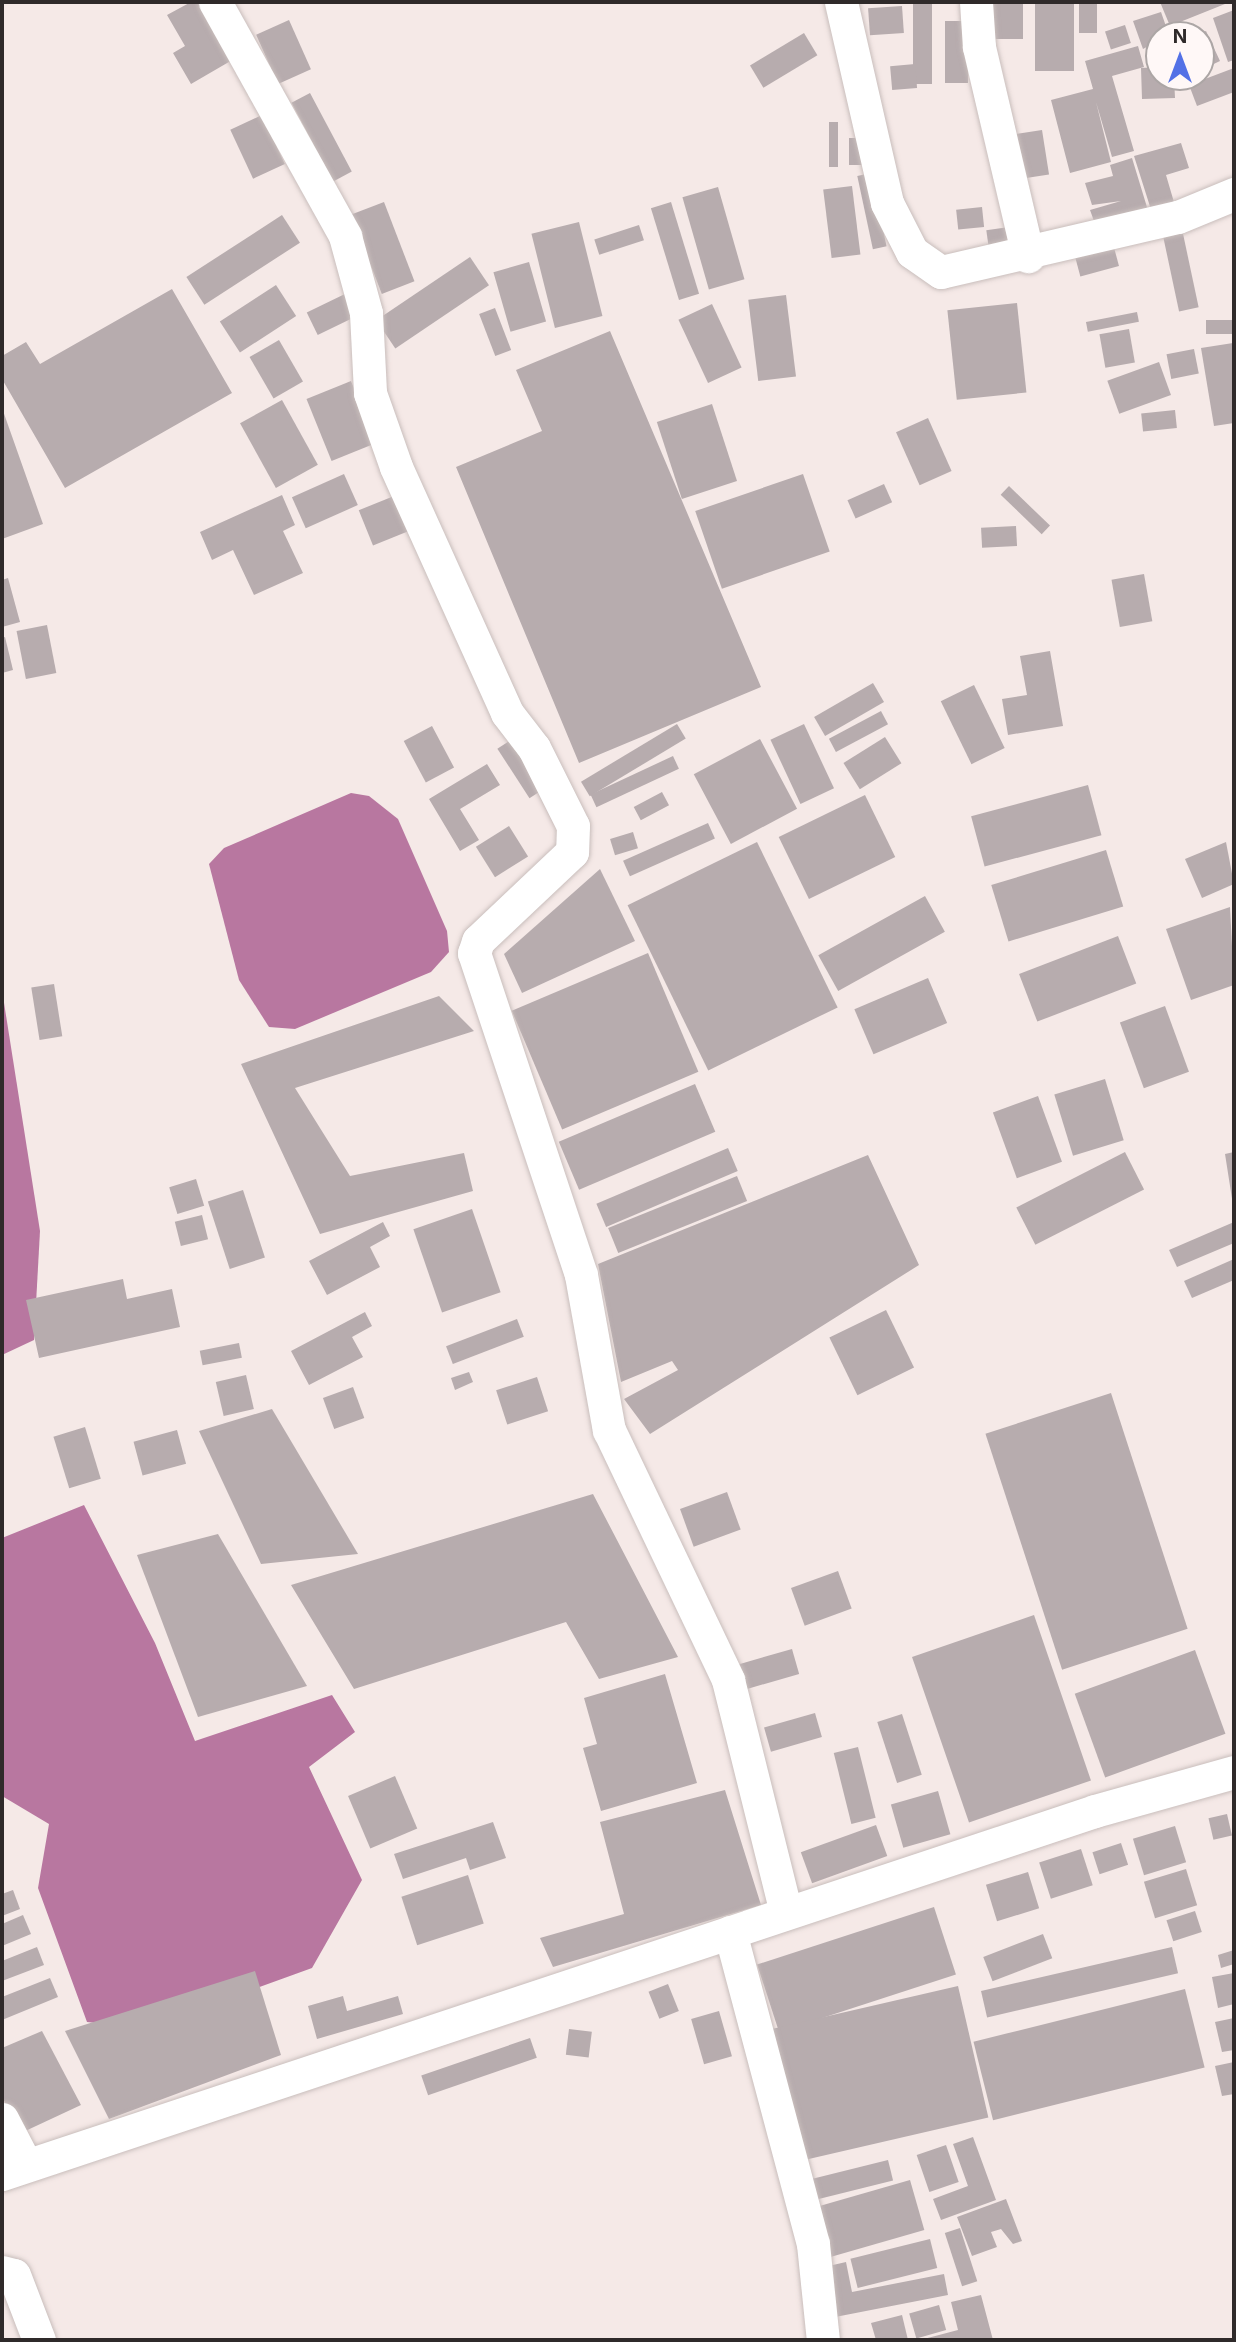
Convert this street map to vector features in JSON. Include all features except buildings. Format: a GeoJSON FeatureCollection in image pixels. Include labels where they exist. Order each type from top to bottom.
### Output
{"type":"FeatureCollection","features":[{"type":"Feature","properties":{"kind":"street"},"geometry":{"type":"LineString","coordinates":[[215,2],[345,236],[366,313],[370,393],[396,467],[507,713],[534,748],[573,826],[572,852],[478,941],[474,953],[581,1275],[609,1430],[628,1482],[665,1540],[728,1680],[786,1913]]}},
{"type":"Feature","properties":{"kind":"street"},"geometry":{"type":"LineString","coordinates":[[841,2],[887,203],[912,252],[941,272],[1028,256],[1178,218],[1234,194]]}},
{"type":"Feature","properties":{"kind":"street"},"geometry":{"type":"LineString","coordinates":[[976,2],[979,47],[1028,256]]}},
{"type":"Feature","properties":{"kind":"street"},"geometry":{"type":"LineString","coordinates":[[2,2119],[14,2169],[786,1913],[1234,1772]]}},
{"type":"Feature","properties":{"kind":"street"},"geometry":{"type":"LineString","coordinates":[[730,1932],[813,2244],[823,2340]]}},
{"type":"Feature","properties":{"kind":"street"},"geometry":{"type":"LineString","coordinates":[[2,2272],[14,2275],[38,2340]]}},
{"type":"Feature","properties":{"kind":"shaded area"},"geometry":{"type":"Polygon","coordinates":[[[351,793],[369,796],[398,819],[447,931],[449,952],[431,972],[295,1029],[269,1027],[239,980],[209,864],[224,848],[351,793]]]}},
{"type":"Feature","properties":{"kind":"shaded area"},"geometry":{"type":"Polygon","coordinates":[[[2,990],[40,1231],[34,1340],[2,1355],[2,990]]]}},
{"type":"Feature","properties":{"kind":"shaded area"},"geometry":{"type":"Polygon","coordinates":[[[84,1505],[155,1643],[195,1741],[332,1695],[355,1732],[309,1767],[362,1880],[312,1968],[146,2028],[87,2022],[38,1888],[49,1824],[2,1796],[2,1538],[84,1505]]]}}]}
